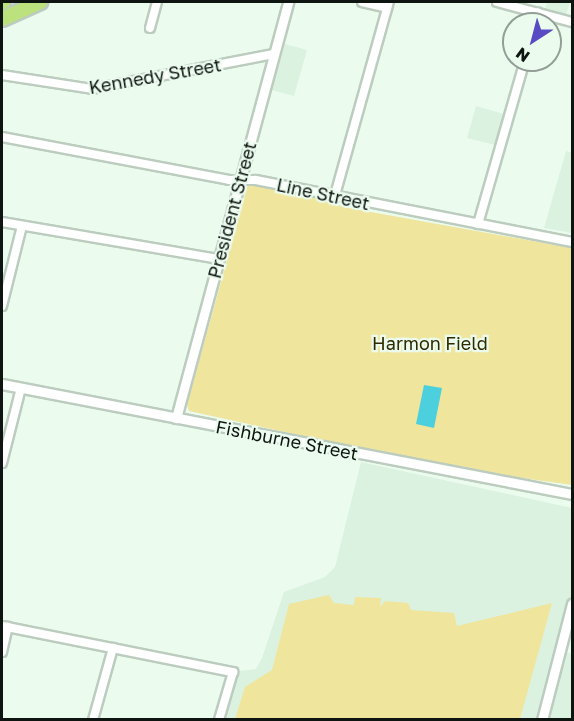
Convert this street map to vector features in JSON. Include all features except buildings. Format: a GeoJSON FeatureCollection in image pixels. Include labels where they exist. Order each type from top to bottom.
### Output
{"type":"FeatureCollection","features":[{"type":"Feature","properties":{"kind":"highway"},"geometry":{"type":"LineString","coordinates":[[2,19],[40,2]]}},
{"type":"Feature","properties":{"kind":"street"},"geometry":{"type":"LineString","coordinates":[[150,27],[157,2]]}},
{"type":"Feature","properties":{"kind":"street","name":"President Street"},"geometry":{"type":"LineString","coordinates":[[176,418],[288,2]]}},
{"type":"Feature","properties":{"kind":"street"},"geometry":{"type":"LineString","coordinates":[[335,195],[388,5],[362,2]]}},
{"type":"Feature","properties":{"kind":"street"},"geometry":{"type":"LineString","coordinates":[[497,2],[538,12]]}},
{"type":"Feature","properties":{"kind":"street","name":"Kennedy Street"},"geometry":{"type":"LineString","coordinates":[[2,75],[92,89],[274,54]]}},
{"type":"Feature","properties":{"kind":"street"},"geometry":{"type":"LineString","coordinates":[[478,224],[522,72]]}},
{"type":"Feature","properties":{"kind":"street","name":"Line Street"},"geometry":{"type":"LineString","coordinates":[[2,137],[335,195],[573,242]]}},
{"type":"Feature","properties":{"kind":"street"},"geometry":{"type":"LineString","coordinates":[[2,222],[218,260]]}},
{"type":"Feature","properties":{"kind":"street"},"geometry":{"type":"LineString","coordinates":[[2,306],[22,226]]}},
{"type":"Feature","properties":{"kind":"street","name":"Fishburne Street"},"geometry":{"type":"LineString","coordinates":[[2,384],[573,494]]}},
{"type":"Feature","properties":{"kind":"street"},"geometry":{"type":"LineString","coordinates":[[2,463],[21,388]]}},
{"type":"Feature","properties":{"kind":"street"},"geometry":{"type":"LineString","coordinates":[[542,720],[573,604]]}},
{"type":"Feature","properties":{"kind":"street"},"geometry":{"type":"LineString","coordinates":[[2,652],[5,627],[232,672],[219,720]]}},
{"type":"Feature","properties":{"kind":"street"},"geometry":{"type":"LineString","coordinates":[[93,720],[113,648]]}},
{"type":"Feature","properties":{"kind":"shaded area"},"geometry":{"type":"Polygon","coordinates":[[[547,2],[570,2],[566,15],[545,9],[547,2]]]}},
{"type":"Feature","properties":{"kind":"shaded area"},"geometry":{"type":"Polygon","coordinates":[[[285,44],[307,50],[294,96],[272,90],[285,44]]]}},
{"type":"Feature","properties":{"kind":"shaded area"},"geometry":{"type":"Polygon","coordinates":[[[476,106],[504,114],[495,145],[467,138],[476,106]]]}},
{"type":"Feature","properties":{"kind":"shaded area"},"geometry":{"type":"Polygon","coordinates":[[[566,151],[572,153],[572,233],[544,228],[566,151]]]}},
{"type":"Feature","properties":{"kind":"shaded area"},"geometry":{"type":"Polygon","coordinates":[[[361,462],[572,508],[572,604],[561,651],[572,654],[572,719],[219,720],[233,672],[256,669],[262,658],[284,592],[325,577],[335,567],[361,462]]]}},
{"type":"Feature","properties":{"kind":"green space","name":"Harmon Field"},"geometry":{"type":"Polygon","coordinates":[[[248,184],[327,199],[343,207],[572,248],[572,485],[450,468],[189,411],[187,405],[248,184]]]}},
{"type":"Feature","properties":{"kind":"green space"},"geometry":{"type":"Polygon","coordinates":[[[329,595],[334,603],[354,605],[355,597],[381,598],[380,607],[385,601],[408,603],[411,610],[454,613],[457,626],[552,603],[520,719],[235,719],[245,687],[272,670],[289,604],[329,595]]]}},
{"type":"Feature","properties":{"kind":"water"},"geometry":{"type":"Polygon","coordinates":[[[424,385],[442,388],[434,428],[416,424],[424,385]]]}}]}
